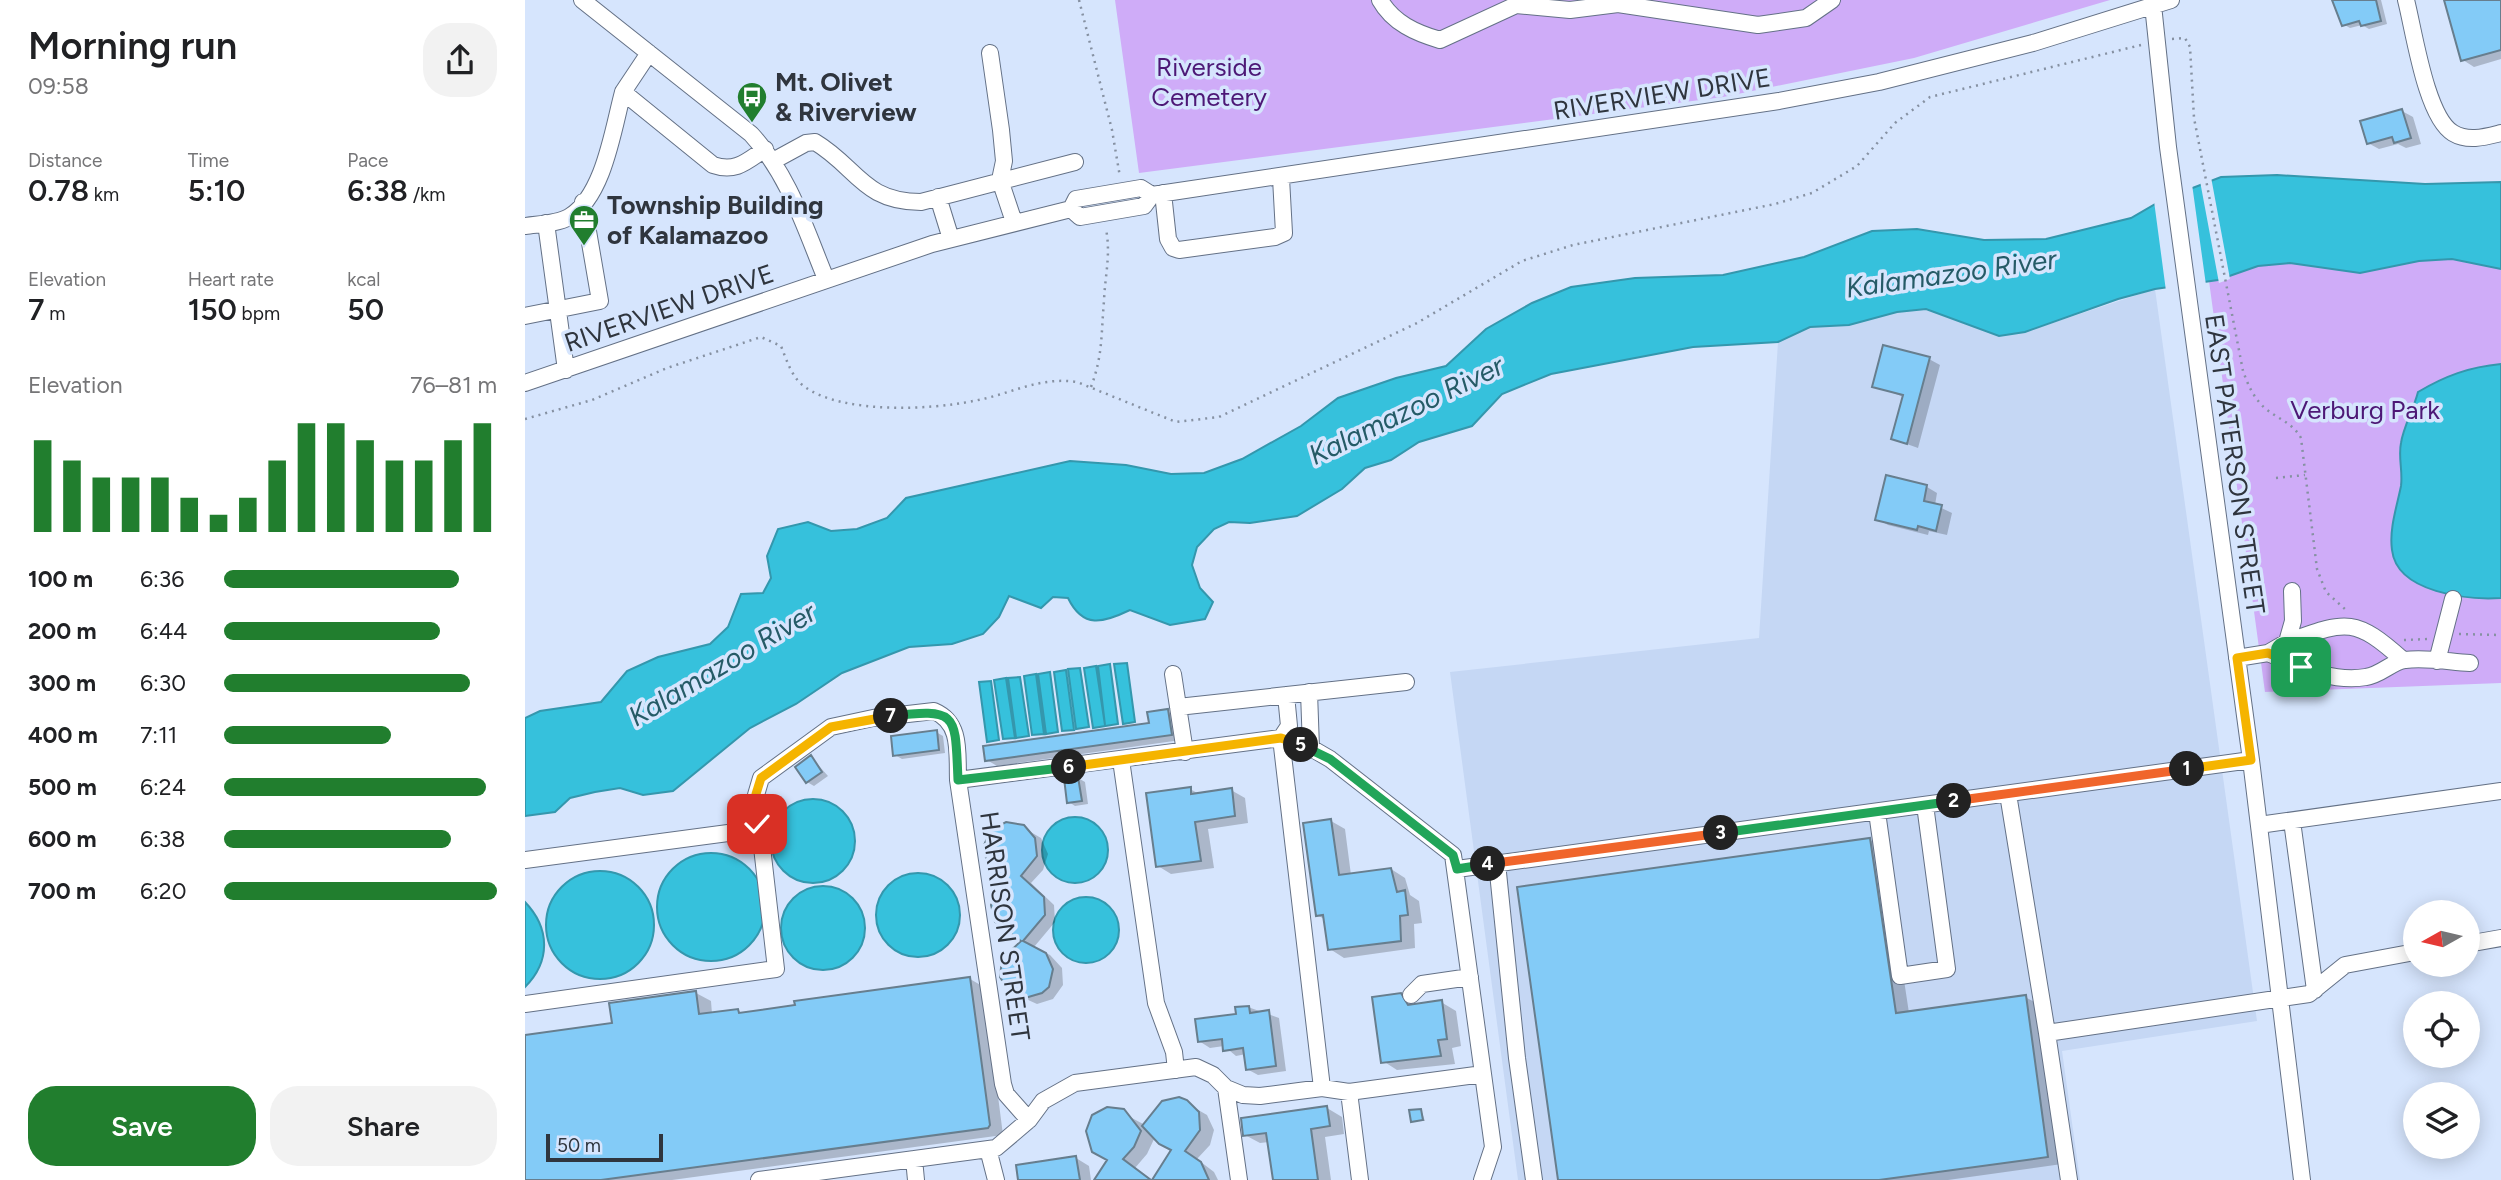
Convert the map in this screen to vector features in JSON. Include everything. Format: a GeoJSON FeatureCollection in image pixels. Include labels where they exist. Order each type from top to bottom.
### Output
{"type":"FeatureCollection","features":[{"type":"Feature","properties":{"kind":"street"},"geometry":{"type":"LineString","coordinates":[[582,0],[751,134],[769,155],[792,195],[826,279]]}},
{"type":"Feature","properties":{"kind":"street"},"geometry":{"type":"LineString","coordinates":[[1380,0],[1385,9],[1413,32],[1440,40],[1516,5],[1570,9],[1618,4],[1758,25],[1806,18],[1832,0]]}},
{"type":"Feature","properties":{"kind":"street","name":"RIVERVIEW DRIVE"},"geometry":{"type":"LineString","coordinates":[[525,383],[826,279],[1014,222],[1071,209],[1080,217],[1144,206],[1158,194],[1281,178],[1791,99],[1879,82],[2020,46],[2171,0]]}},
{"type":"Feature","properties":{"kind":"street"},"geometry":{"type":"LineString","coordinates":[[2406,0],[2436,110],[2448,129],[2469,138],[2501,133]]}},
{"type":"Feature","properties":{"kind":"street","name":"EAST PATERSON STREET"},"geometry":{"type":"LineString","coordinates":[[2153,5],[2168,147],[2251,760],[2302,1180]]}},
{"type":"Feature","properties":{"kind":"street"},"geometry":{"type":"LineString","coordinates":[[525,226],[568,218],[583,202],[600,175],[623,92],[649,53]]}},
{"type":"Feature","properties":{"kind":"street"},"geometry":{"type":"LineString","coordinates":[[990,53],[1004,161],[1000,180],[1014,222]]}},
{"type":"Feature","properties":{"kind":"street"},"geometry":{"type":"LineString","coordinates":[[623,92],[713,165],[726,170],[736,169],[769,155],[815,142],[856,178],[890,200],[921,202],[1075,162]]}},
{"type":"Feature","properties":{"kind":"street"},"geometry":{"type":"LineString","coordinates":[[1158,194],[1170,244],[1179,250],[1275,237],[1284,233],[1281,178]]}},
{"type":"Feature","properties":{"kind":"street"},"geometry":{"type":"LineString","coordinates":[[938,197],[951,239]]}},
{"type":"Feature","properties":{"kind":"street"},"geometry":{"type":"LineString","coordinates":[[525,316],[558,312],[600,301],[583,202]]}},
{"type":"Feature","properties":{"kind":"street"},"geometry":{"type":"LineString","coordinates":[[547,223],[566,370]]}},
{"type":"Feature","properties":{"kind":"street"},"geometry":{"type":"LineString","coordinates":[[2287,642],[2293,621],[2292,591]]}},
{"type":"Feature","properties":{"kind":"street"},"geometry":{"type":"LineString","coordinates":[[2437,661],[2453,599]]}},
{"type":"Feature","properties":{"kind":"street"},"geometry":{"type":"LineString","coordinates":[[2237,658],[2268,653],[2326,626],[2350,626],[2368,631],[2403,660]]}},
{"type":"Feature","properties":{"kind":"street"},"geometry":{"type":"LineString","coordinates":[[2268,653],[2320,674],[2342,677],[2366,677],[2387,670],[2403,660],[2470,663]]}},
{"type":"Feature","properties":{"kind":"street"},"geometry":{"type":"LineString","coordinates":[[1173,674],[1185,752]]}},
{"type":"Feature","properties":{"kind":"street"},"geometry":{"type":"LineString","coordinates":[[1178,707],[1406,682]]}},
{"type":"Feature","properties":{"kind":"street"},"geometry":{"type":"LineString","coordinates":[[1310,692],[1311,748]]}},
{"type":"Feature","properties":{"kind":"street"},"geometry":{"type":"LineString","coordinates":[[1286,695],[1289,726],[1281,738],[1322,1088]]}},
{"type":"Feature","properties":{"kind":"street"},"geometry":{"type":"LineString","coordinates":[[525,1004],[776,969],[768,884],[758,830],[756,794],[761,778],[831,727],[873,718],[934,711],[944,715],[952,723],[956,737],[958,780]]}},
{"type":"Feature","properties":{"kind":"street","name":"HARRISON STREET"},"geometry":{"type":"LineString","coordinates":[[1029,1120],[1006,1094],[1003,1084],[958,780],[1281,738],[1311,748],[1330,759],[1453,855],[1457,869]]}},
{"type":"Feature","properties":{"kind":"street"},"geometry":{"type":"LineString","coordinates":[[1121,760],[1156,1003],[1174,1052],[1176,1070]]}},
{"type":"Feature","properties":{"kind":"street"},"geometry":{"type":"LineString","coordinates":[[1482,1180],[1493,1147],[1457,869],[2251,760]]}},
{"type":"Feature","properties":{"kind":"street"},"geometry":{"type":"LineString","coordinates":[[2259,825],[2501,791]]}},
{"type":"Feature","properties":{"kind":"street"},"geometry":{"type":"LineString","coordinates":[[2008,794],[2069,1180]]}},
{"type":"Feature","properties":{"kind":"street"},"geometry":{"type":"LineString","coordinates":[[1877,812],[1900,976],[1947,970],[1926,805]]}},
{"type":"Feature","properties":{"kind":"street"},"geometry":{"type":"LineString","coordinates":[[2292,821],[2315,990]]}},
{"type":"Feature","properties":{"kind":"street"},"geometry":{"type":"LineString","coordinates":[[525,860],[758,830]]}},
{"type":"Feature","properties":{"kind":"street"},"geometry":{"type":"LineString","coordinates":[[1497,863],[1534,1180]]}},
{"type":"Feature","properties":{"kind":"street"},"geometry":{"type":"LineString","coordinates":[[2480,941],[2501,938]]}},
{"type":"Feature","properties":{"kind":"street"},"geometry":{"type":"LineString","coordinates":[[2047,1033],[2280,998],[2315,990],[2345,965],[2403,954]]}},
{"type":"Feature","properties":{"kind":"street"},"geometry":{"type":"LineString","coordinates":[[1411,995],[1422,984],[1470,977]]}},
{"type":"Feature","properties":{"kind":"street"},"geometry":{"type":"LineString","coordinates":[[759,1180],[813,1176],[996,1148],[1029,1120],[1043,1101],[1075,1083],[1196,1067],[1213,1075],[1226,1088],[1243,1095],[1260,1096],[1322,1088],[1349,1092],[1483,1074]]}},
{"type":"Feature","properties":{"kind":"street"},"geometry":{"type":"LineString","coordinates":[[1226,1088],[1239,1180]]}},
{"type":"Feature","properties":{"kind":"street"},"geometry":{"type":"LineString","coordinates":[[1349,1092],[1360,1180]]}},
{"type":"Feature","properties":{"kind":"street"},"geometry":{"type":"LineString","coordinates":[[988,1149],[996,1180]]}},
{"type":"Feature","properties":{"kind":"street"},"geometry":{"type":"LineString","coordinates":[[914,1159],[916,1180]]}},
{"type":"Feature","properties":{"kind":"path"},"geometry":{"type":"LineString","coordinates":[[525,419],[592,400],[744,340],[761,337],[778,343],[794,374],[806,388],[850,404],[907,407],[954,404],[997,396],[1040,382],[1064,380],[1077,382],[1176,422],[1204,421],[1295,383],[1417,323],[1521,261],[1573,245],[1775,204],[1812,193],[1857,166],[1895,123],[1930,97],[2181,37],[2188,42],[2199,142],[2243,371],[2257,399],[2298,432],[2321,582],[2338,605],[2353,616]]}},
{"type":"Feature","properties":{"kind":"path"},"geometry":{"type":"LineString","coordinates":[[2276,478],[2305,475]]}},
{"type":"Feature","properties":{"kind":"path"},"geometry":{"type":"LineString","coordinates":[[2396,639],[2478,632],[2501,635]]}},
{"type":"Feature","properties":{"kind":"shaded area"},"geometry":{"type":"Polygon","coordinates":[[[2155,289],[2257,1021],[2062,1051],[2080,1180],[1518,1180],[1450,672],[1759,638],[1778,342],[1810,327],[1849,325],[1897,312],[1927,309],[1999,336],[2025,332],[2155,289]]]}},
{"type":"Feature","properties":{"kind":"green space","name":"Riverside Cemetery"},"geometry":{"type":"Polygon","coordinates":[[[1115,0],[2110,0],[1914,58],[1723,97],[1139,173],[1115,0]]]}},
{"type":"Feature","properties":{"kind":"green space","name":"Verburg Park"},"geometry":{"type":"Polygon","coordinates":[[[2452,259],[2501,269],[2501,683],[2265,692],[2209,281],[2258,266],[2290,263],[2360,273],[2419,261],[2452,259]]]}},
{"type":"Feature","properties":{"kind":"water","name":"Kalamazoo River"},"geometry":{"type":"Polygon","coordinates":[[[2277,175],[2425,184],[2501,182],[2501,269],[2452,259],[2419,261],[2360,273],[2290,263],[2258,266],[2218,280],[2155,289],[2118,299],[2025,332],[1999,336],[1926,309],[1897,312],[1849,325],[1810,327],[1778,342],[1693,347],[1551,374],[1502,394],[1472,426],[1419,442],[1391,460],[1365,468],[1342,489],[1297,516],[1250,523],[1229,522],[1214,529],[1197,547],[1192,565],[1200,588],[1213,602],[1205,619],[1170,625],[1130,610],[1111,618],[1094,620],[1080,615],[1068,598],[1053,597],[1041,608],[1009,596],[999,617],[983,634],[952,644],[909,647],[842,673],[796,704],[750,728],[673,791],[643,795],[620,788],[595,792],[570,798],[555,812],[525,816],[525,718],[540,711],[601,702],[627,671],[658,657],[710,644],[728,627],[741,594],[763,593],[771,578],[767,556],[778,529],[808,522],[831,531],[857,529],[887,518],[906,498],[1070,461],[1126,465],[1171,474],[1204,473],[1242,459],[1301,426],[1338,398],[1396,378],[1446,366],[1486,329],[1532,303],[1571,287],[1635,278],[1723,275],[1804,257],[1872,231],[1917,229],[1984,240],[2046,239],[2131,218],[2164,199],[2221,177],[2277,175]]]}},
{"type":"Feature","properties":{"kind":"water"},"geometry":{"type":"Polygon","coordinates":[[[2501,364],[2501,598],[2471,597],[2436,591],[2407,576],[2397,564],[2392,550],[2392,526],[2401,486],[2402,437],[2418,392],[2458,373],[2501,364]]]}},
{"type":"Feature","properties":{"kind":"water"},"geometry":{"type":"Polygon","coordinates":[[[1127,663],[1135,722],[1123,724],[1114,664],[1127,663]]]}},
{"type":"Feature","properties":{"kind":"water"},"geometry":{"type":"Polygon","coordinates":[[[1110,664],[1118,724],[1093,728],[1084,668],[1096,666],[1105,725],[1098,666],[1110,664]]]}},
{"type":"Feature","properties":{"kind":"water"},"geometry":{"type":"Polygon","coordinates":[[[1080,668],[1089,727],[1076,729],[1068,669],[1080,668]]]}},
{"type":"Feature","properties":{"kind":"water"},"geometry":{"type":"Polygon","coordinates":[[[1066,670],[1074,730],[1062,731],[1054,672],[1066,670]]]}},
{"type":"Feature","properties":{"kind":"water"},"geometry":{"type":"Polygon","coordinates":[[[1050,672],[1058,732],[1046,734],[1038,674],[1050,672]]]}},
{"type":"Feature","properties":{"kind":"water"},"geometry":{"type":"Polygon","coordinates":[[[1036,674],[1044,734],[1032,735],[1024,676],[1036,674]]]}},
{"type":"Feature","properties":{"kind":"water"},"geometry":{"type":"Polygon","coordinates":[[[1020,677],[1029,736],[1016,738],[1008,678],[1020,677]]]}},
{"type":"Feature","properties":{"kind":"water"},"geometry":{"type":"Polygon","coordinates":[[[1006,678],[1015,738],[1003,739],[994,680],[1006,678]]]}},
{"type":"Feature","properties":{"kind":"water"},"geometry":{"type":"Polygon","coordinates":[[[991,681],[999,740],[987,742],[979,682],[991,681]]]}},
{"type":"Feature","properties":{"kind":"water"},"geometry":{"type":"Polygon","coordinates":[[[813,799],[829,802],[843,811],[852,825],[855,841],[852,857],[843,871],[829,880],[813,883],[797,880],[783,871],[774,857],[771,841],[774,825],[783,811],[797,802],[813,799]]]}},
{"type":"Feature","properties":{"kind":"water"},"geometry":{"type":"Polygon","coordinates":[[[1075,817],[1088,820],[1098,827],[1105,837],[1108,850],[1105,863],[1098,873],[1088,880],[1075,883],[1062,880],[1052,873],[1045,863],[1042,850],[1045,837],[1052,827],[1062,820],[1075,817]]]}},
{"type":"Feature","properties":{"kind":"water"},"geometry":{"type":"Polygon","coordinates":[[[711,853],[732,857],[749,869],[761,886],[765,907],[761,928],[749,945],[732,957],[711,961],[690,957],[673,945],[661,928],[657,907],[661,886],[673,869],[690,857],[711,853]]]}},
{"type":"Feature","properties":{"kind":"water"},"geometry":{"type":"Polygon","coordinates":[[[600,871],[621,875],[638,887],[650,904],[654,925],[650,946],[638,963],[621,975],[600,979],[579,975],[562,963],[550,946],[546,925],[550,904],[562,887],[579,875],[600,871]]]}},
{"type":"Feature","properties":{"kind":"water"},"geometry":{"type":"Polygon","coordinates":[[[918,873],[934,876],[948,885],[957,899],[960,915],[957,931],[948,945],[934,954],[918,957],[902,954],[888,945],[879,931],[876,915],[879,899],[888,885],[902,876],[918,873]]]}},
{"type":"Feature","properties":{"kind":"water"},"geometry":{"type":"Polygon","coordinates":[[[823,886],[839,889],[853,898],[862,912],[865,928],[862,944],[853,958],[839,967],[823,970],[807,967],[793,958],[784,944],[781,928],[784,912],[793,898],[807,889],[823,886]]]}},
{"type":"Feature","properties":{"kind":"water"},"geometry":{"type":"Polygon","coordinates":[[[1086,897],[1099,900],[1109,907],[1116,917],[1119,930],[1116,943],[1109,953],[1099,960],[1086,963],[1073,960],[1063,953],[1056,943],[1053,930],[1056,917],[1063,907],[1073,900],[1086,897]]]}},
{"type":"Feature","properties":{"kind":"water"},"geometry":{"type":"Polygon","coordinates":[[[525,902],[539,923],[544,945],[539,966],[525,987],[525,902]]]}},
{"type":"Feature","properties":{"kind":"pier"},"geometry":{"type":"Polygon","coordinates":[[[2211,177],[2230,279],[2219,283],[2200,181],[2211,177]]]}},
{"type":"Feature","properties":{"kind":"pier"},"geometry":{"type":"Polygon","coordinates":[[[2192,184],[2206,285],[2166,291],[2154,201],[2192,184]]]}},
{"type":"Feature","properties":{"kind":"building"},"geometry":{"type":"Polygon","coordinates":[[[2332,0],[2376,0],[2381,21],[2361,26],[2359,21],[2342,26],[2332,0]]]}},
{"type":"Feature","properties":{"kind":"building"},"geometry":{"type":"Polygon","coordinates":[[[2444,0],[2501,0],[2501,50],[2461,61],[2444,0]]]}},
{"type":"Feature","properties":{"kind":"building"},"geometry":{"type":"Polygon","coordinates":[[[2402,109],[2411,138],[2394,143],[2392,137],[2367,144],[2360,121],[2402,109]]]}},
{"type":"Feature","properties":{"kind":"building"},"geometry":{"type":"Polygon","coordinates":[[[1883,345],[1930,357],[1907,444],[1891,439],[1903,395],[1872,387],[1883,345]]]}},
{"type":"Feature","properties":{"kind":"building"},"geometry":{"type":"Polygon","coordinates":[[[1886,475],[1927,485],[1924,501],[1942,505],[1936,531],[1918,526],[1917,530],[1875,520],[1886,475]]]}},
{"type":"Feature","properties":{"kind":"building"},"geometry":{"type":"Polygon","coordinates":[[[1168,709],[1172,735],[985,761],[983,746],[1149,723],[1147,712],[1168,709]]]}},
{"type":"Feature","properties":{"kind":"building"},"geometry":{"type":"Polygon","coordinates":[[[937,730],[939,750],[893,756],[891,736],[937,730]]]}},
{"type":"Feature","properties":{"kind":"building"},"geometry":{"type":"Polygon","coordinates":[[[811,755],[822,772],[806,783],[795,767],[811,755]]]}},
{"type":"Feature","properties":{"kind":"building"},"geometry":{"type":"Polygon","coordinates":[[[1078,777],[1082,801],[1067,803],[1064,778],[1078,777]]]}},
{"type":"Feature","properties":{"kind":"building"},"geometry":{"type":"Polygon","coordinates":[[[1191,787],[1191,794],[1232,788],[1235,816],[1195,822],[1201,861],[1156,867],[1146,793],[1191,787]]]}},
{"type":"Feature","properties":{"kind":"building"},"geometry":{"type":"Polygon","coordinates":[[[1331,819],[1339,875],[1391,868],[1397,892],[1405,890],[1408,915],[1400,916],[1401,941],[1328,950],[1323,915],[1316,916],[1303,823],[1331,819]]]}},
{"type":"Feature","properties":{"kind":"building"},"geometry":{"type":"Polygon","coordinates":[[[1006,822],[1024,825],[1035,838],[1037,856],[1021,876],[1044,897],[1045,915],[1023,941],[1046,953],[1053,969],[1049,987],[1042,993],[1025,998],[1009,992],[1000,977],[1002,959],[1021,941],[995,922],[991,905],[1007,878],[993,869],[984,854],[984,845],[991,830],[1006,822]]]}},
{"type":"Feature","properties":{"kind":"building"},"geometry":{"type":"Polygon","coordinates":[[[1870,838],[1896,1013],[2026,995],[2048,1157],[1879,1180],[1558,1180],[1517,887],[1870,838]]]}},
{"type":"Feature","properties":{"kind":"building"},"geometry":{"type":"Polygon","coordinates":[[[970,977],[990,1125],[988,1128],[601,1180],[525,1180],[525,1035],[612,1023],[609,1003],[696,991],[699,1014],[738,1009],[739,1013],[795,1005],[794,1001],[970,977]]]}},
{"type":"Feature","properties":{"kind":"building"},"geometry":{"type":"Polygon","coordinates":[[[1401,993],[1408,1005],[1442,1000],[1447,1039],[1438,1040],[1441,1056],[1381,1063],[1372,997],[1401,993]]]}},
{"type":"Feature","properties":{"kind":"building"},"geometry":{"type":"Polygon","coordinates":[[[1249,1006],[1250,1013],[1269,1010],[1276,1066],[1246,1070],[1243,1048],[1223,1051],[1222,1039],[1198,1042],[1195,1019],[1236,1014],[1235,1007],[1249,1006]]]}},
{"type":"Feature","properties":{"kind":"building"},"geometry":{"type":"Polygon","coordinates":[[[1179,1097],[1187,1100],[1199,1112],[1200,1130],[1185,1151],[1201,1162],[1209,1180],[1152,1180],[1171,1150],[1159,1144],[1142,1126],[1162,1101],[1179,1097]]]}},
{"type":"Feature","properties":{"kind":"building"},"geometry":{"type":"Polygon","coordinates":[[[1327,1106],[1330,1126],[1311,1129],[1318,1180],[1273,1180],[1266,1133],[1243,1136],[1241,1118],[1327,1106]]]}},
{"type":"Feature","properties":{"kind":"building"},"geometry":{"type":"Polygon","coordinates":[[[1107,1107],[1124,1109],[1141,1131],[1134,1147],[1123,1159],[1151,1180],[1094,1180],[1107,1160],[1092,1152],[1086,1131],[1092,1115],[1107,1107]]]}},
{"type":"Feature","properties":{"kind":"building"},"geometry":{"type":"Polygon","coordinates":[[[1421,1109],[1423,1120],[1411,1122],[1409,1110],[1421,1109]]]}},
{"type":"Feature","properties":{"kind":"building"},"geometry":{"type":"Polygon","coordinates":[[[1076,1156],[1080,1180],[1018,1180],[1016,1165],[1076,1156]]]}},
{"type":"Feature","properties":{"kind":"place","name":"Mt. Olivet & Riverview"},"geometry":{"type":"Point","coordinates":[752,124]}},
{"type":"Feature","properties":{"kind":"place","name":"Township Building of Kalamazoo"},"geometry":{"type":"Point","coordinates":[584,247]}},
{"type":"Feature","properties":{"kind":"route"},"geometry":{"type":"LineString","coordinates":[[757,824],[756,794],[761,778],[810,740],[831,727],[873,718],[934,711],[944,715],[952,723],[956,737],[958,780],[1281,738],[1311,748],[1330,759],[1453,855],[1457,869],[2251,760],[2237,658],[2268,653],[2301,667]]}}]}
